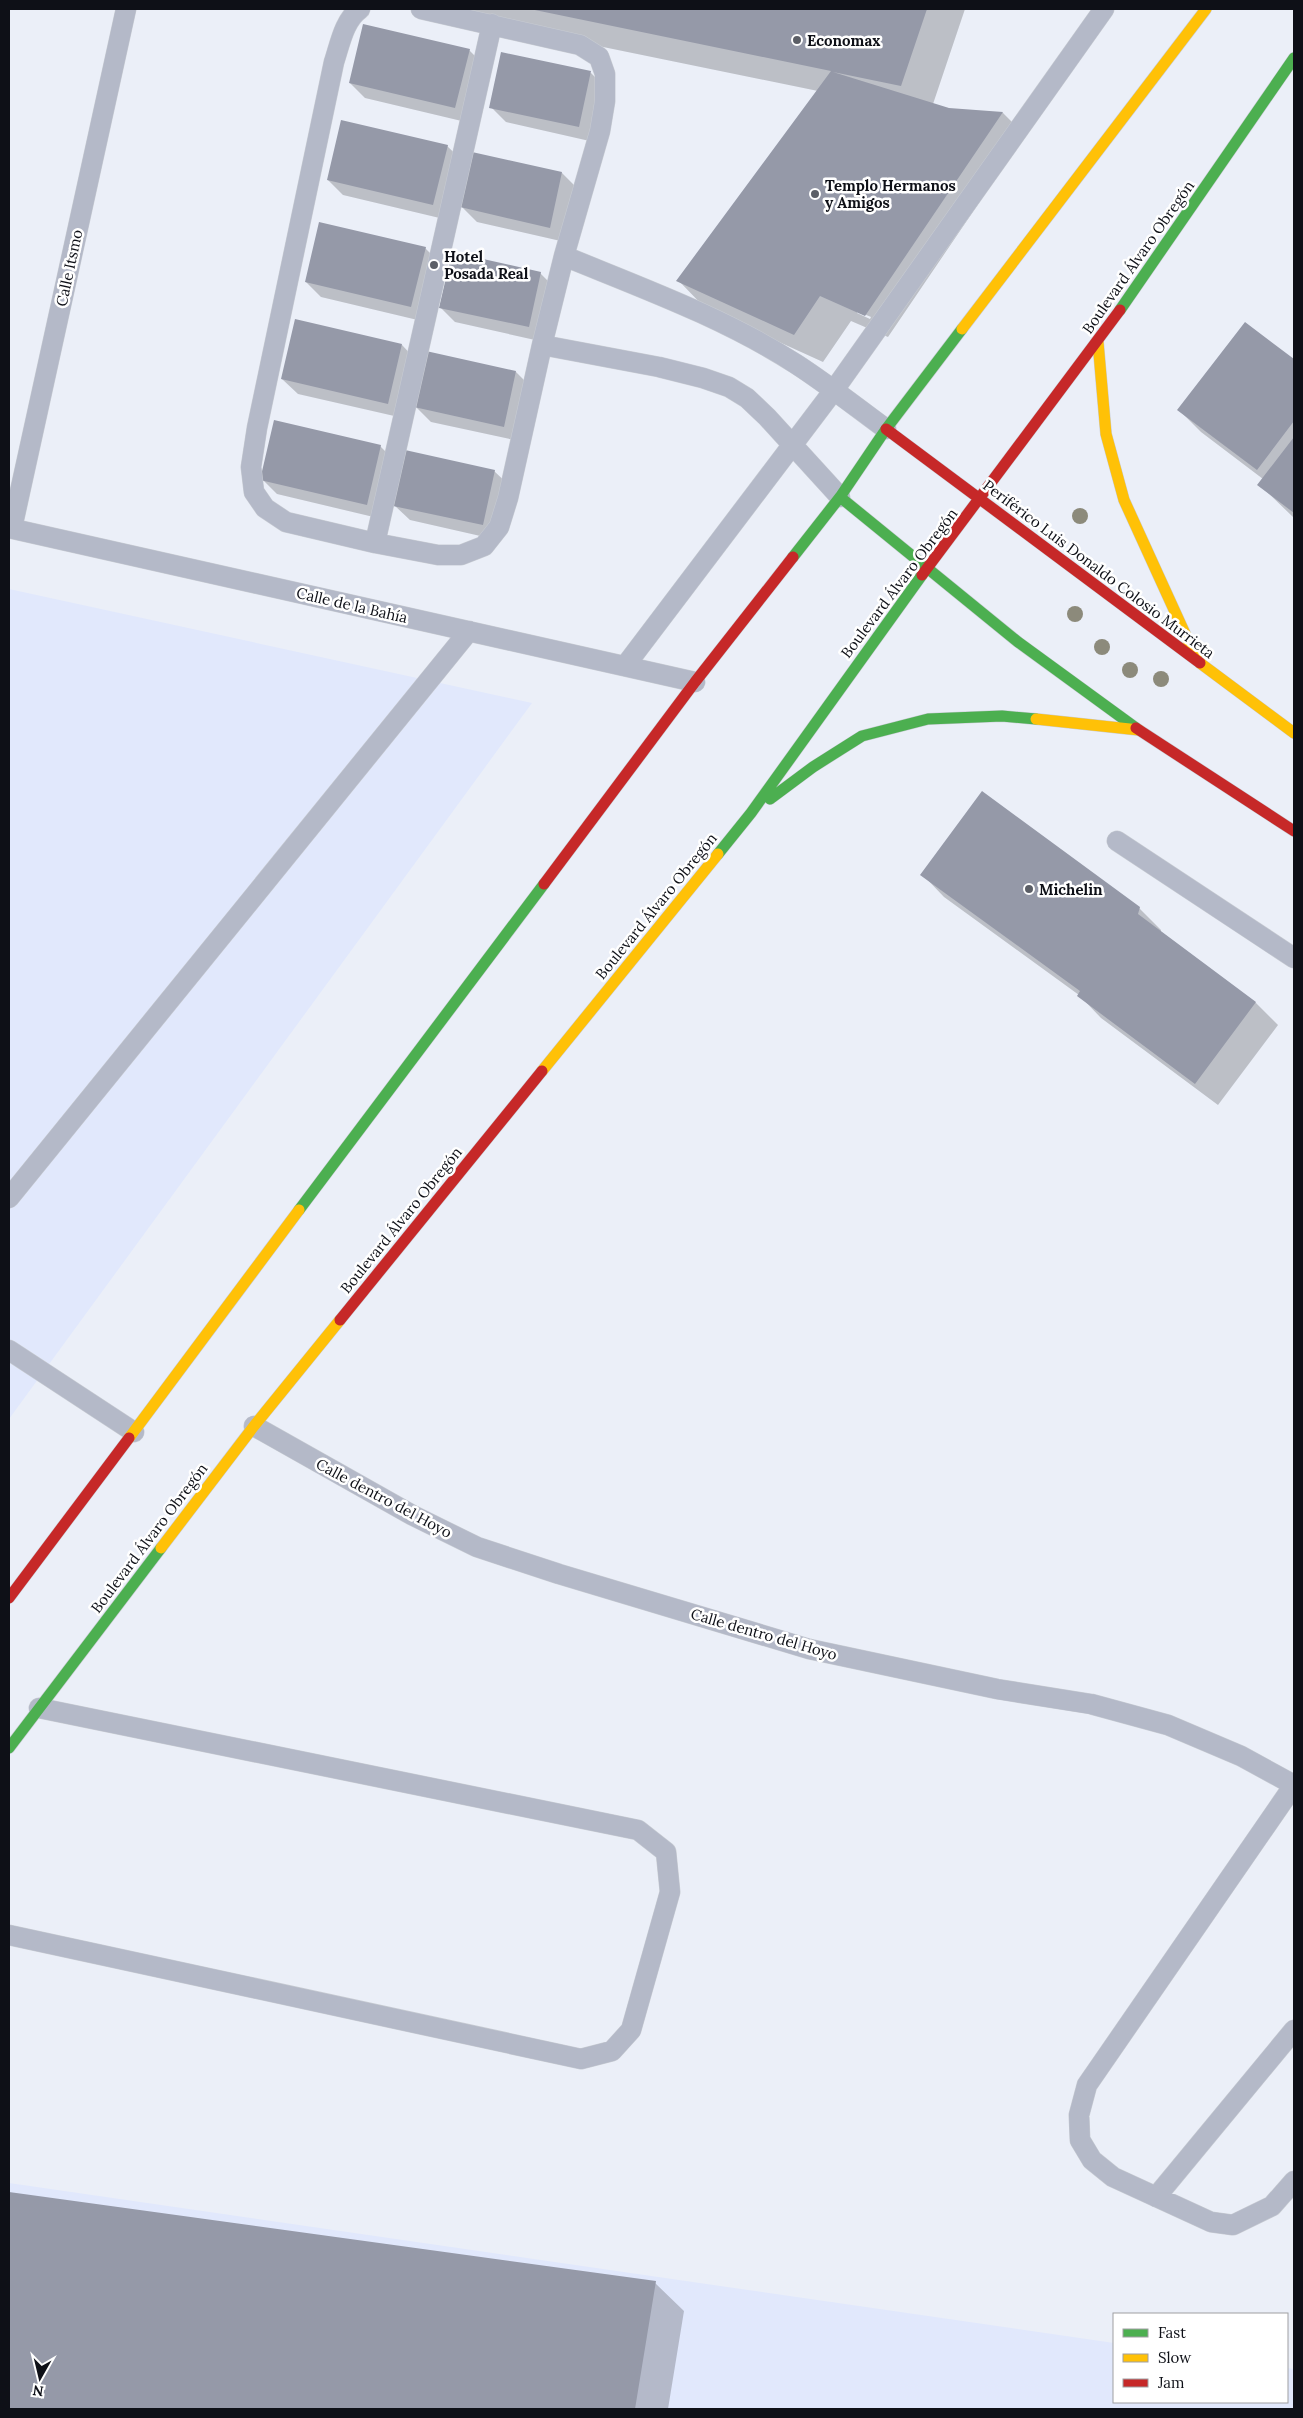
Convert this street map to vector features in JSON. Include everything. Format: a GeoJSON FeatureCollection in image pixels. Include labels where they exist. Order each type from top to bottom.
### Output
{"type":"FeatureCollection","features":[{"type":"Feature","properties":{"kind":"main road"},"geometry":{"type":"LineString","coordinates":[[9,1598],[695,682],[840,497],[886,429],[1206,9]]}},
{"type":"Feature","properties":{"kind":"main road","name":"Boulevard Álvaro Obregón"},"geometry":{"type":"LineString","coordinates":[[9,1748],[254,1426],[751,813],[927,568],[1098,342],[1294,58]]}},
{"type":"Feature","properties":{"kind":"main road"},"geometry":{"type":"LineString","coordinates":[[1098,342],[1106,434],[1124,500],[1197,660]]}},
{"type":"Feature","properties":{"kind":"main road","name":"Periférico Luis Donaldo Colosio Murrieta"},"geometry":{"type":"LineString","coordinates":[[886,429],[1294,733]]}},
{"type":"Feature","properties":{"kind":"main road"},"geometry":{"type":"LineString","coordinates":[[840,497],[1018,642],[1139,730],[1294,831]]}},
{"type":"Feature","properties":{"kind":"main road"},"geometry":{"type":"LineString","coordinates":[[751,813],[813,767],[862,736],[928,719],[1002,716],[1080,722],[1139,730]]}},
{"type":"Feature","properties":{"kind":"lane","name":"Calle Itsmo"},"geometry":{"type":"LineString","coordinates":[[10,528],[126,9]]}},
{"type":"Feature","properties":{"kind":"lane"},"geometry":{"type":"LineString","coordinates":[[360,9],[354,13],[344,32],[334,62],[257,428],[251,467],[254,492],[265,508],[286,522],[375,543],[438,555],[461,555],[484,546],[499,527],[508,498],[564,256],[600,131],[605,101],[605,74],[599,57],[580,45],[421,9]]}},
{"type":"Feature","properties":{"kind":"lane"},"geometry":{"type":"LineString","coordinates":[[625,666],[834,390],[1104,9]]}},
{"type":"Feature","properties":{"kind":"lane"},"geometry":{"type":"LineString","coordinates":[[375,543],[492,24]]}},
{"type":"Feature","properties":{"kind":"lane"},"geometry":{"type":"LineString","coordinates":[[564,256],[630,283],[731,329],[795,363],[886,429]]}},
{"type":"Feature","properties":{"kind":"lane"},"geometry":{"type":"LineString","coordinates":[[542,345],[659,367],[703,378],[728,387],[747,398],[840,497]]}},
{"type":"Feature","properties":{"kind":"lane","name":"Calle de la Bahía"},"geometry":{"type":"LineString","coordinates":[[10,528],[695,682]]}},
{"type":"Feature","properties":{"kind":"lane"},"geometry":{"type":"LineString","coordinates":[[9,1198],[469,631]]}},
{"type":"Feature","properties":{"kind":"lane"},"geometry":{"type":"LineString","coordinates":[[1117,841],[1294,958]]}},
{"type":"Feature","properties":{"kind":"lane"},"geometry":{"type":"LineString","coordinates":[[9,1350],[134,1432]]}},
{"type":"Feature","properties":{"kind":"lane","name":"Calle dentro del Hoyo"},"geometry":{"type":"LineString","coordinates":[[254,1426],[412,1515],[477,1547],[559,1574],[809,1649],[997,1689],[1091,1704],[1168,1725],[1241,1756],[1294,1785]]}},
{"type":"Feature","properties":{"kind":"lane"},"geometry":{"type":"LineString","coordinates":[[9,1935],[581,2059],[612,2051],[631,2030],[670,1892],[666,1852],[638,1830],[39,1708]]}},
{"type":"Feature","properties":{"kind":"lane"},"geometry":{"type":"LineString","coordinates":[[1294,1785],[1087,2085],[1080,2115],[1080,2140],[1092,2160],[1113,2177],[1211,2222],[1233,2225],[1272,2206],[1294,2181]]}},
{"type":"Feature","properties":{"kind":"lane"},"geometry":{"type":"LineString","coordinates":[[1156,2197],[1294,2030]]}},
{"type":"Feature","properties":{"kind":"shaded area"},"geometry":{"type":"Polygon","coordinates":[[[9,589],[532,703],[9,1419],[9,589]]]}},
{"type":"Feature","properties":{"kind":"shaded area"},"geometry":{"type":"Polygon","coordinates":[[[9,2183],[1113,2343],[1113,2403],[1288,2403],[1288,2368],[1294,2369],[1294,2409],[9,2409],[9,2183]]]}},
{"type":"Feature","properties":{"kind":"building"},"geometry":{"type":"Polygon","coordinates":[[[530,9],[927,9],[901,86],[833,72],[949,108],[1003,112],[865,316],[820,296],[794,335],[676,281],[831,71],[530,9]]]}},
{"type":"Feature","properties":{"kind":"building"},"geometry":{"type":"Polygon","coordinates":[[[363,24],[470,49],[455,108],[349,83],[363,24]]]}},
{"type":"Feature","properties":{"kind":"building"},"geometry":{"type":"Polygon","coordinates":[[[501,52],[591,71],[579,127],[489,108],[501,52]]]}},
{"type":"Feature","properties":{"kind":"building"},"geometry":{"type":"Polygon","coordinates":[[[341,120],[448,145],[433,205],[327,180],[341,120]]]}},
{"type":"Feature","properties":{"kind":"building"},"geometry":{"type":"Polygon","coordinates":[[[472,152],[562,172],[550,228],[460,207],[472,152]]]}},
{"type":"Feature","properties":{"kind":"building"},"geometry":{"type":"Polygon","coordinates":[[[319,222],[426,247],[411,307],[305,282],[319,222]]]}},
{"type":"Feature","properties":{"kind":"building"},"geometry":{"type":"Polygon","coordinates":[[[452,252],[541,272],[529,327],[439,308],[452,252]]]}},
{"type":"Feature","properties":{"kind":"building"},"geometry":{"type":"Polygon","coordinates":[[[295,319],[402,344],[388,404],[281,379],[295,319]]]}},
{"type":"Feature","properties":{"kind":"building"},"geometry":{"type":"Polygon","coordinates":[[[1245,322],[1294,359],[1294,421],[1257,470],[1177,410],[1245,322]]]}},
{"type":"Feature","properties":{"kind":"building"},"geometry":{"type":"Polygon","coordinates":[[[426,351],[516,371],[504,427],[414,407],[426,351]]]}},
{"type":"Feature","properties":{"kind":"building"},"geometry":{"type":"Polygon","coordinates":[[[274,420],[381,445],[367,505],[260,480],[274,420]]]}},
{"type":"Feature","properties":{"kind":"building"},"geometry":{"type":"Polygon","coordinates":[[[1294,437],[1294,513],[1257,485],[1294,437]]]}},
{"type":"Feature","properties":{"kind":"building"},"geometry":{"type":"Polygon","coordinates":[[[405,450],[495,470],[483,525],[393,506],[405,450]]]}},
{"type":"Feature","properties":{"kind":"building"},"geometry":{"type":"Polygon","coordinates":[[[982,791],[1140,907],[1138,914],[1256,1002],[1195,1084],[1077,996],[1080,991],[920,875],[982,791]]]}},
{"type":"Feature","properties":{"kind":"building"},"geometry":{"type":"Polygon","coordinates":[[[9,2192],[656,2281],[635,2409],[9,2409],[9,2192]]]}},
{"type":"Feature","properties":{"kind":"traffic: fast"},"geometry":{"type":"LineString","coordinates":[[1120,310],[1294,58]]}},
{"type":"Feature","properties":{"kind":"traffic: fast"},"geometry":{"type":"LineString","coordinates":[[793,557],[840,497],[886,429],[962,329]]}},
{"type":"Feature","properties":{"kind":"traffic: fast"},"geometry":{"type":"LineString","coordinates":[[840,497],[1018,642],[1136,728]]}},
{"type":"Feature","properties":{"kind":"traffic: fast"},"geometry":{"type":"LineString","coordinates":[[718,854],[751,813],[922,575]]}},
{"type":"Feature","properties":{"kind":"traffic: fast"},"geometry":{"type":"LineString","coordinates":[[770,799],[813,767],[862,736],[928,719],[1002,716],[1036,719]]}},
{"type":"Feature","properties":{"kind":"traffic: fast"},"geometry":{"type":"LineString","coordinates":[[299,1210],[544,884]]}},
{"type":"Feature","properties":{"kind":"traffic: fast"},"geometry":{"type":"LineString","coordinates":[[9,1748],[161,1548]]}},
{"type":"Feature","properties":{"kind":"traffic: slow"},"geometry":{"type":"LineString","coordinates":[[962,329],[1206,9]]}},
{"type":"Feature","properties":{"kind":"traffic: slow"},"geometry":{"type":"LineString","coordinates":[[1098,342],[1106,434],[1124,500],[1197,660]]}},
{"type":"Feature","properties":{"kind":"traffic: slow"},"geometry":{"type":"LineString","coordinates":[[1200,663],[1294,733]]}},
{"type":"Feature","properties":{"kind":"traffic: slow"},"geometry":{"type":"LineString","coordinates":[[1036,719],[1139,730]]}},
{"type":"Feature","properties":{"kind":"traffic: slow"},"geometry":{"type":"LineString","coordinates":[[542,1071],[718,854]]}},
{"type":"Feature","properties":{"kind":"traffic: slow"},"geometry":{"type":"LineString","coordinates":[[129,1438],[299,1210]]}},
{"type":"Feature","properties":{"kind":"traffic: slow"},"geometry":{"type":"LineString","coordinates":[[161,1548],[254,1426],[340,1320]]}},
{"type":"Feature","properties":{"kind":"traffic: jam"},"geometry":{"type":"LineString","coordinates":[[922,575],[1120,310]]}},
{"type":"Feature","properties":{"kind":"traffic: jam"},"geometry":{"type":"LineString","coordinates":[[886,429],[1200,663]]}},
{"type":"Feature","properties":{"kind":"traffic: jam"},"geometry":{"type":"LineString","coordinates":[[544,884],[695,682],[793,557]]}},
{"type":"Feature","properties":{"kind":"traffic: jam"},"geometry":{"type":"LineString","coordinates":[[1136,728],[1294,831]]}},
{"type":"Feature","properties":{"kind":"traffic: jam"},"geometry":{"type":"LineString","coordinates":[[340,1320],[542,1071]]}},
{"type":"Feature","properties":{"kind":"traffic: jam"},"geometry":{"type":"LineString","coordinates":[[9,1598],[129,1438]]}},
{"type":"Feature","properties":{"kind":"place","name":"Economax"},"geometry":{"type":"Point","coordinates":[797,40]}},
{"type":"Feature","properties":{"kind":"place","name":"Templo Hermanos y Amigos"},"geometry":{"type":"Point","coordinates":[815,194]}},
{"type":"Feature","properties":{"kind":"place","name":"Hotel Posada Real"},"geometry":{"type":"Point","coordinates":[434,265]}},
{"type":"Feature","properties":{"kind":"place","name":"Michelin"},"geometry":{"type":"Point","coordinates":[1029,889]}}]}
